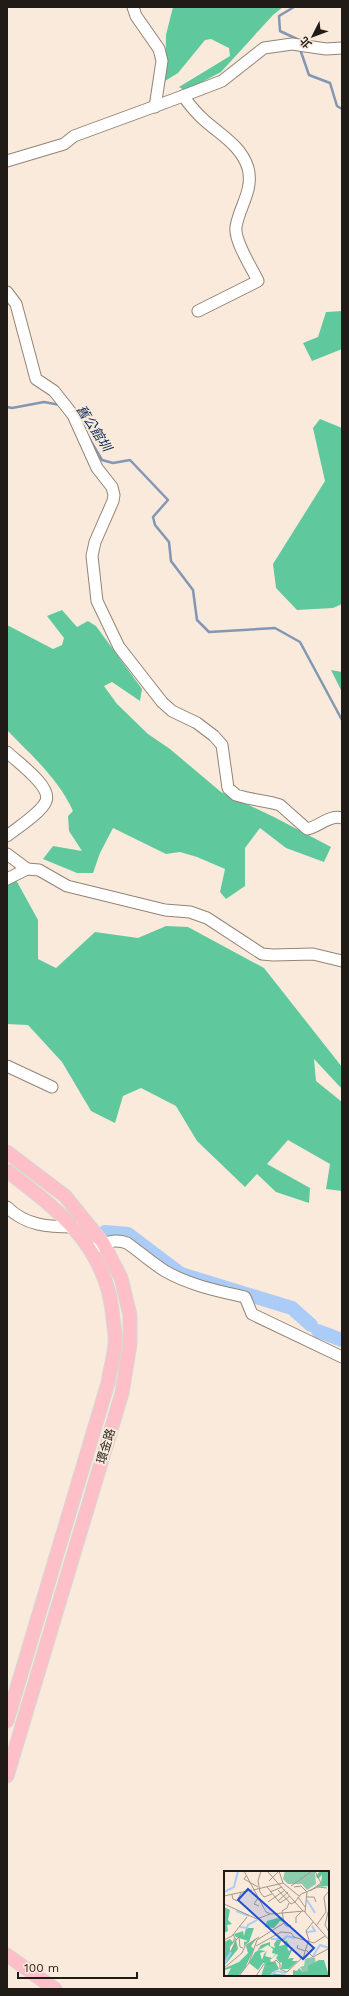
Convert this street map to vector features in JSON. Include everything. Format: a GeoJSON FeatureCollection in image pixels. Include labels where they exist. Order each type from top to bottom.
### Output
{"type":"FeatureCollection","features":[{"type":"Feature","properties":{"kind":"main road","name":"環金路"},"geometry":{"type":"LineString","coordinates":[[7,1152],[65,1196],[103,1243],[121,1278],[130,1315],[130,1344],[122,1393],[7,1776]]}},
{"type":"Feature","properties":{"kind":"main road","name":"環金路"},"geometry":{"type":"LineString","coordinates":[[7,1171],[48,1203],[74,1227],[92,1250],[105,1279],[112,1304],[115,1343],[108,1383],[7,1721]]}},
{"type":"Feature","properties":{"kind":"main road"},"geometry":{"type":"LineString","coordinates":[[7,1955],[56,1989]]}},
{"type":"Feature","properties":{"kind":"street"},"geometry":{"type":"LineString","coordinates":[[133,7],[136,16],[158,50],[162,61],[155,107]]}},
{"type":"Feature","properties":{"kind":"street"},"geometry":{"type":"LineString","coordinates":[[7,161],[64,144],[74,136],[222,81],[264,48],[292,44],[326,49],[342,48]]}},
{"type":"Feature","properties":{"kind":"street"},"geometry":{"type":"LineString","coordinates":[[182,96],[195,112],[222,134],[239,152],[248,168],[248,192],[236,228],[240,244],[258,281],[198,311]]}},
{"type":"Feature","properties":{"kind":"street"},"geometry":{"type":"LineString","coordinates":[[7,292],[16,304],[36,379],[54,391],[73,415],[94,462],[112,487],[114,494],[95,542],[92,556],[97,601],[119,647],[162,702],[172,711],[197,723],[214,736],[222,745],[225,757],[226,782],[228,788],[236,795],[280,805],[307,829],[316,828],[329,820],[338,817],[342,818]]}},
{"type":"Feature","properties":{"kind":"street"},"geometry":{"type":"LineString","coordinates":[[7,752],[43,785],[47,794],[46,801],[40,809],[7,836]]}},
{"type":"Feature","properties":{"kind":"street"},"geometry":{"type":"LineString","coordinates":[[7,854],[27,869]]}},
{"type":"Feature","properties":{"kind":"street"},"geometry":{"type":"LineString","coordinates":[[7,879],[27,869],[39,870],[67,886],[165,910],[190,912],[207,918],[262,954],[273,956],[313,954],[342,961]]}},
{"type":"Feature","properties":{"kind":"street"},"geometry":{"type":"LineString","coordinates":[[7,1066],[52,1087]]}},
{"type":"Feature","properties":{"kind":"street"},"geometry":{"type":"LineString","coordinates":[[7,1206],[12,1211],[38,1225],[74,1227]]}},
{"type":"Feature","properties":{"kind":"street"},"geometry":{"type":"LineString","coordinates":[[92,1250],[103,1243],[120,1240],[127,1243],[164,1270],[182,1280],[245,1298],[252,1314],[342,1357]]}},
{"type":"Feature","properties":{"kind":"green space"},"geometry":{"type":"Polygon","coordinates":[[[173,7],[283,7],[273,15],[221,72],[185,91],[179,87],[230,56],[229,48],[211,39],[205,40],[178,73],[165,81],[166,35],[173,7]]]}},
{"type":"Feature","properties":{"kind":"green space"},"geometry":{"type":"Polygon","coordinates":[[[342,311],[342,349],[312,361],[303,343],[318,337],[326,312],[342,311]]]}},
{"type":"Feature","properties":{"kind":"green space"},"geometry":{"type":"Polygon","coordinates":[[[320,419],[342,428],[342,604],[333,608],[297,610],[276,588],[273,564],[325,481],[313,428],[320,419]]]}},
{"type":"Feature","properties":{"kind":"green space"},"geometry":{"type":"Polygon","coordinates":[[[62,610],[77,627],[88,621],[96,626],[142,689],[140,701],[112,682],[104,686],[117,704],[148,734],[170,749],[221,792],[274,817],[331,847],[324,862],[286,848],[260,828],[245,848],[245,886],[226,899],[220,892],[225,869],[197,857],[180,852],[166,854],[113,828],[100,853],[93,873],[77,873],[43,859],[53,846],[82,851],[69,831],[68,816],[73,811],[67,799],[52,777],[7,730],[7,625],[53,649],[62,645],[64,638],[47,616],[62,610]]]}},
{"type":"Feature","properties":{"kind":"green space"},"geometry":{"type":"Polygon","coordinates":[[[331,670],[342,672],[342,692],[331,670]]]}},
{"type":"Feature","properties":{"kind":"green space"},"geometry":{"type":"Polygon","coordinates":[[[15,878],[38,920],[38,959],[56,968],[95,932],[138,938],[166,926],[188,927],[264,968],[342,1067],[342,1089],[314,1059],[316,1081],[342,1102],[342,1191],[326,1189],[330,1164],[288,1140],[267,1164],[310,1188],[309,1203],[276,1192],[257,1174],[245,1187],[197,1141],[176,1106],[141,1088],[123,1096],[115,1123],[91,1111],[62,1062],[28,1025],[7,1024],[7,884],[15,878]]]}},
{"type":"Feature","properties":{"kind":"waterway"},"geometry":{"type":"LineString","coordinates":[[294,7],[279,16],[280,31],[297,39]]}},
{"type":"Feature","properties":{"kind":"waterway"},"geometry":{"type":"LineString","coordinates":[[301,52],[309,75],[330,83],[337,106],[342,109]]}},
{"type":"Feature","properties":{"kind":"waterway","name":"舊公館圳"},"geometry":{"type":"LineString","coordinates":[[7,407],[12,408],[44,402],[60,405]]}},
{"type":"Feature","properties":{"kind":"waterway","name":"舊公館圳"},"geometry":{"type":"LineString","coordinates":[[89,438],[102,460],[113,463],[130,460],[168,500],[153,517],[155,525],[169,542],[171,561],[193,590],[197,620],[209,632],[275,628],[300,642],[342,720]]}},
{"type":"Feature","properties":{"kind":"waterway"},"geometry":{"type":"LineString","coordinates":[[105,1232],[128,1234],[181,1274],[292,1308],[311,1325]]}},
{"type":"Feature","properties":{"kind":"waterway"},"geometry":{"type":"LineString","coordinates":[[318,1331],[342,1340]]}}]}
